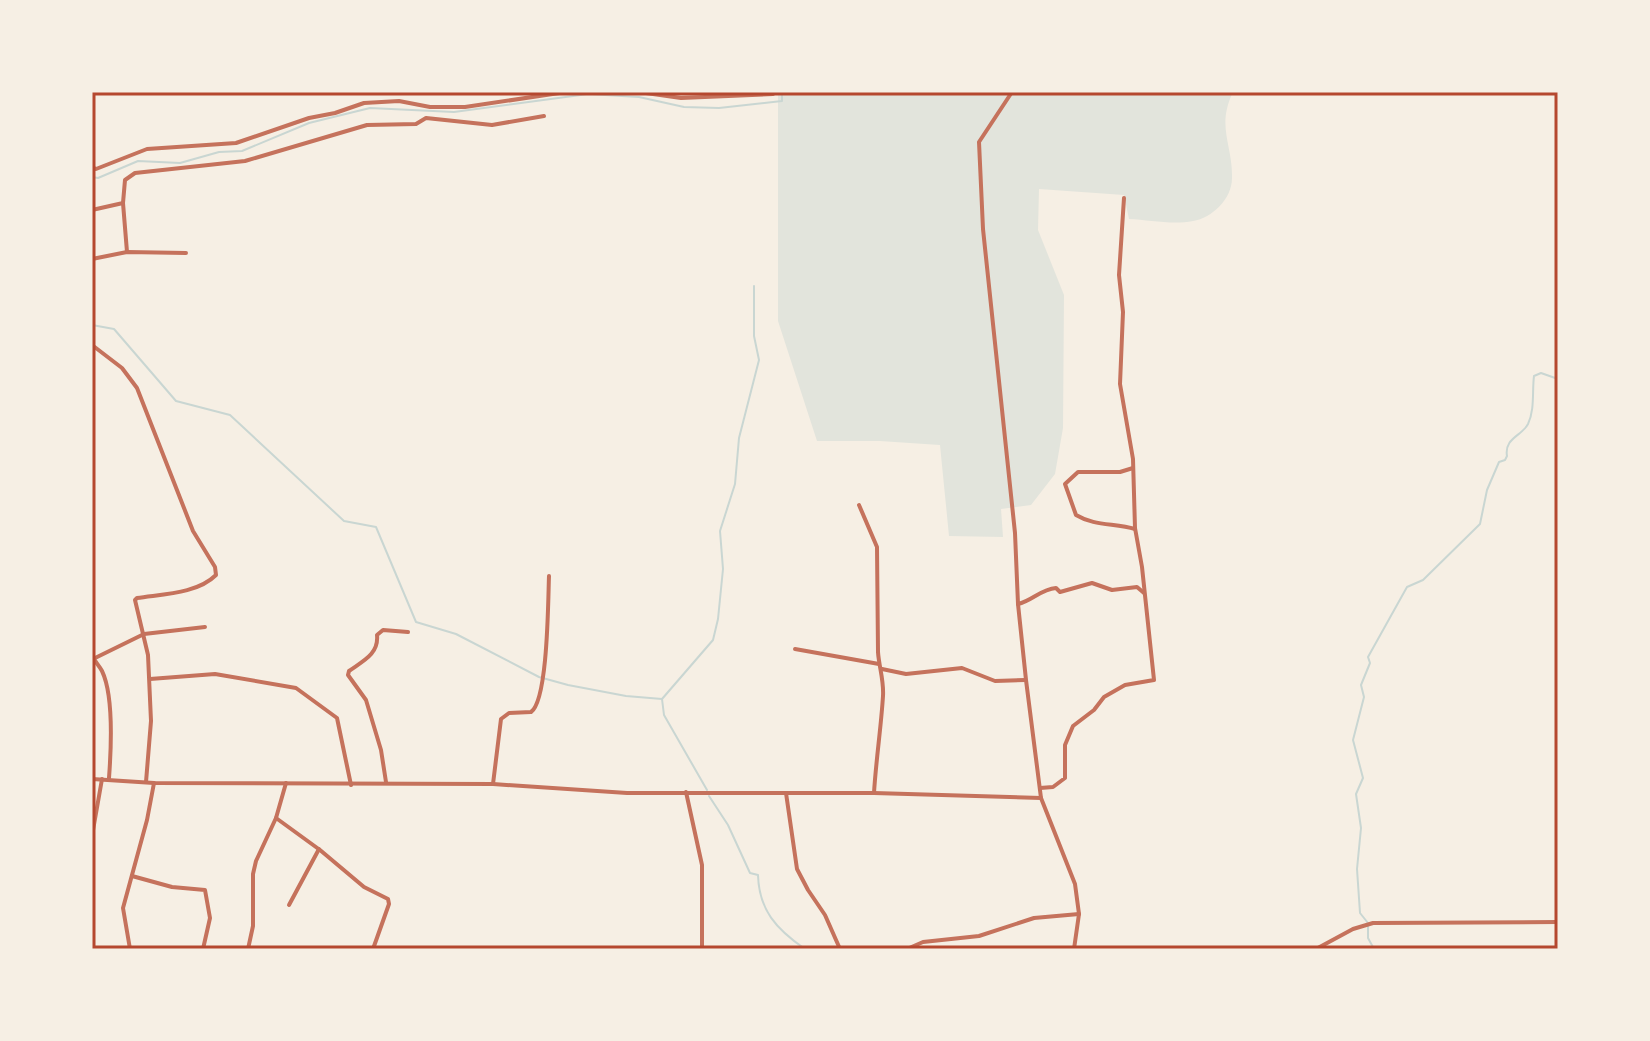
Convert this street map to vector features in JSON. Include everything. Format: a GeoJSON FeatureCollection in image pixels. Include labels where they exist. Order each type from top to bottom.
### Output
{"type":"FeatureCollection","features":[{"type":"Feature","properties":{"kind":"street"},"geometry":{"type":"LineString","coordinates":[[92,167],[96,169],[147,149],[236,143],[364,103],[399,101],[430,107],[465,107],[566,92]]}},
{"type":"Feature","properties":{"kind":"street"},"geometry":{"type":"LineString","coordinates":[[639,92],[681,98],[773,94]]}},
{"type":"Feature","properties":{"kind":"street"},"geometry":{"type":"LineString","coordinates":[[1012,92],[979,142],[983,229],[1015,533],[1026,680],[1041,798],[1075,884],[1079,914],[1074,949]]}},
{"type":"Feature","properties":{"kind":"street"},"geometry":{"type":"LineString","coordinates":[[127,252],[123,203],[128,175],[245,161],[376,124],[416,124],[426,118],[492,125],[544,116]]}},
{"type":"Feature","properties":{"kind":"street"},"geometry":{"type":"LineString","coordinates":[[1040,788],[1053,787],[1065,778],[1065,745],[1073,726],[1125,685],[1154,680],[1135,529],[1133,468],[1120,384],[1123,312],[1119,275],[1124,198]]}},
{"type":"Feature","properties":{"kind":"street"},"geometry":{"type":"LineString","coordinates":[[92,210],[123,203]]}},
{"type":"Feature","properties":{"kind":"street"},"geometry":{"type":"LineString","coordinates":[[92,259],[127,252],[186,253]]}},
{"type":"Feature","properties":{"kind":"street"},"geometry":{"type":"LineString","coordinates":[[92,345],[122,368],[137,388],[193,531],[215,567],[216,575],[193,589],[137,598],[134,604],[144,634],[150,679],[151,721],[146,782]]}},
{"type":"Feature","properties":{"kind":"street"},"geometry":{"type":"LineString","coordinates":[[1133,468],[1120,472],[1078,472],[1065,484],[1076,515],[1098,523],[1120,524],[1135,529]]}},
{"type":"Feature","properties":{"kind":"street"},"geometry":{"type":"LineString","coordinates":[[859,505],[877,547],[879,664],[883,696],[874,793]]}},
{"type":"Feature","properties":{"kind":"street"},"geometry":{"type":"LineString","coordinates":[[493,784],[501,719],[509,713],[535,710],[543,682],[549,576]]}},
{"type":"Feature","properties":{"kind":"street"},"geometry":{"type":"LineString","coordinates":[[1018,604],[1028,602],[1051,588],[1060,592],[1092,583],[1112,590],[1137,587],[1144,593]]}},
{"type":"Feature","properties":{"kind":"street"},"geometry":{"type":"LineString","coordinates":[[92,836],[112,747],[106,687],[102,671],[92,658],[144,634],[205,627]]}},
{"type":"Feature","properties":{"kind":"street"},"geometry":{"type":"LineString","coordinates":[[386,782],[381,750],[366,700],[348,675],[373,653],[378,644],[377,635],[383,630],[408,632]]}},
{"type":"Feature","properties":{"kind":"street"},"geometry":{"type":"LineString","coordinates":[[795,649],[879,664]]}},
{"type":"Feature","properties":{"kind":"street"},"geometry":{"type":"LineString","coordinates":[[882,669],[906,674],[962,668],[995,681],[1026,680]]}},
{"type":"Feature","properties":{"kind":"street"},"geometry":{"type":"LineString","coordinates":[[150,679],[215,674],[296,688],[337,718],[351,785]]}},
{"type":"Feature","properties":{"kind":"street"},"geometry":{"type":"LineString","coordinates":[[92,779],[154,783],[493,784],[627,793],[874,793],[1041,798]]}},
{"type":"Feature","properties":{"kind":"street"},"geometry":{"type":"LineString","coordinates":[[130,949],[123,908],[154,783]]}},
{"type":"Feature","properties":{"kind":"street"},"geometry":{"type":"LineString","coordinates":[[248,949],[253,926],[253,874],[276,818],[286,783]]}},
{"type":"Feature","properties":{"kind":"street"},"geometry":{"type":"LineString","coordinates":[[686,792],[702,865],[702,949]]}},
{"type":"Feature","properties":{"kind":"street"},"geometry":{"type":"LineString","coordinates":[[786,793],[797,869],[825,915],[840,949]]}},
{"type":"Feature","properties":{"kind":"street"},"geometry":{"type":"LineString","coordinates":[[276,818],[364,887],[388,899],[373,949]]}},
{"type":"Feature","properties":{"kind":"street"},"geometry":{"type":"LineString","coordinates":[[289,905],[319,849]]}},
{"type":"Feature","properties":{"kind":"street"},"geometry":{"type":"LineString","coordinates":[[132,876],[172,887],[205,890],[210,918],[203,949]]}},
{"type":"Feature","properties":{"kind":"street"},"geometry":{"type":"LineString","coordinates":[[907,949],[923,942],[979,936],[1034,918],[1079,914]]}},
{"type":"Feature","properties":{"kind":"street"},"geometry":{"type":"LineString","coordinates":[[1316,949],[1373,923],[1558,922]]}},
{"type":"Feature","properties":{"kind":"shaded area"},"geometry":{"type":"Polygon","coordinates":[[[778,92],[1233,92],[1225,126],[1232,166],[1231,186],[1225,200],[1207,216],[1177,223],[1129,219],[1124,195],[1039,189],[1038,230],[1064,295],[1063,428],[1055,474],[1031,505],[1001,509],[1003,537],[949,536],[940,445],[817,441],[778,321],[778,92]]]}},
{"type":"Feature","properties":{"kind":"waterway"},"geometry":{"type":"LineString","coordinates":[[92,177],[98,178],[138,161],[180,163],[219,152],[242,151],[309,123],[370,108],[454,112],[588,94],[639,97],[684,107],[719,108],[782,101],[782,92]]}},
{"type":"Feature","properties":{"kind":"waterway"},"geometry":{"type":"LineString","coordinates":[[662,699],[713,640],[718,619],[723,569],[720,531],[735,484],[739,438],[759,360],[754,336],[754,286]]}},
{"type":"Feature","properties":{"kind":"waterway"},"geometry":{"type":"LineString","coordinates":[[92,325],[114,329],[176,401],[230,415],[344,521],[376,527],[416,622],[456,634],[539,677],[626,696],[662,699],[664,715],[707,790]]}},
{"type":"Feature","properties":{"kind":"waterway"},"geometry":{"type":"LineString","coordinates":[[1374,949],[1368,938],[1368,923],[1360,913],[1357,869],[1361,828],[1356,794],[1363,778],[1353,740],[1364,697],[1361,685],[1370,663],[1368,657],[1407,587],[1423,580],[1480,524],[1487,490],[1499,462],[1505,460],[1508,445],[1528,424],[1534,376],[1541,373],[1558,379]]}},
{"type":"Feature","properties":{"kind":"waterway"},"geometry":{"type":"LineString","coordinates":[[709,796],[728,825],[750,873],[758,875],[762,899],[771,918],[805,949]]}}]}
